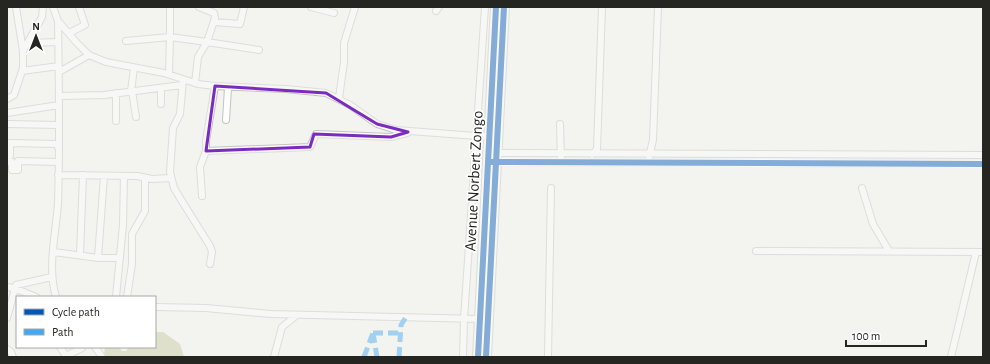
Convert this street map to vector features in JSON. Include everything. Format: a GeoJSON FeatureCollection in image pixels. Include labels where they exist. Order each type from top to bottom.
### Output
{"type":"FeatureCollection","features":[{"type":"Feature","properties":{"kind":"main road","name":"Avenue Norbert Zongo"},"geometry":{"type":"LineString","coordinates":[[486,357],[493,157],[490,137],[496,7]]}},
{"type":"Feature","properties":{"kind":"main road","name":"Avenue Norbert Zongo"},"geometry":{"type":"LineString","coordinates":[[478,357],[479,319],[504,7]]}},
{"type":"Feature","properties":{"kind":"street"},"geometry":{"type":"LineString","coordinates":[[7,99],[14,95],[22,71],[23,50],[16,7]]}},
{"type":"Feature","properties":{"kind":"street"},"geometry":{"type":"LineString","coordinates":[[23,50],[29,42],[42,17],[43,7]]}},
{"type":"Feature","properties":{"kind":"street"},"geometry":{"type":"LineString","coordinates":[[53,7],[58,21],[60,96],[58,153]]}},
{"type":"Feature","properties":{"kind":"street"},"geometry":{"type":"LineString","coordinates":[[69,33],[85,25],[79,7]]}},
{"type":"Feature","properties":{"kind":"street"},"geometry":{"type":"LineString","coordinates":[[168,74],[170,7]]}},
{"type":"Feature","properties":{"kind":"street"},"geometry":{"type":"LineString","coordinates":[[195,83],[198,57],[207,42],[214,22],[214,13],[199,7]]}},
{"type":"Feature","properties":{"kind":"street"},"geometry":{"type":"LineString","coordinates":[[214,22],[240,24],[244,7]]}},
{"type":"Feature","properties":{"kind":"street"},"geometry":{"type":"LineString","coordinates":[[311,7],[334,13]]}},
{"type":"Feature","properties":{"kind":"street"},"geometry":{"type":"LineString","coordinates":[[339,98],[344,62],[344,43],[355,7]]}},
{"type":"Feature","properties":{"kind":"street"},"geometry":{"type":"LineString","coordinates":[[463,357],[464,319],[485,7]]}},
{"type":"Feature","properties":{"kind":"street"},"geometry":{"type":"LineString","coordinates":[[582,162],[597,149],[602,7]]}},
{"type":"Feature","properties":{"kind":"street"},"geometry":{"type":"LineString","coordinates":[[647,162],[651,154],[653,140],[658,7]]}},
{"type":"Feature","properties":{"kind":"street"},"geometry":{"type":"LineString","coordinates":[[58,21],[89,55],[106,62],[168,74],[183,82]]}},
{"type":"Feature","properties":{"kind":"street"},"geometry":{"type":"LineString","coordinates":[[126,41],[170,37],[259,50]]}},
{"type":"Feature","properties":{"kind":"street"},"geometry":{"type":"LineString","coordinates":[[29,42],[58,42]]}},
{"type":"Feature","properties":{"kind":"street"},"geometry":{"type":"LineString","coordinates":[[22,71],[59,69],[89,55]]}},
{"type":"Feature","properties":{"kind":"street"},"geometry":{"type":"LineString","coordinates":[[134,68],[131,91],[136,117]]}},
{"type":"Feature","properties":{"kind":"street"},"geometry":{"type":"LineString","coordinates":[[60,96],[116,93],[161,88],[183,82],[228,88],[312,91],[339,98],[377,124],[408,132],[490,137]]}},
{"type":"Feature","properties":{"kind":"street"},"geometry":{"type":"LineString","coordinates":[[183,82],[180,114],[173,128],[170,166],[171,178],[180,198],[210,246],[212,252],[210,264]]}},
{"type":"Feature","properties":{"kind":"street"},"geometry":{"type":"LineString","coordinates":[[202,196],[200,167],[206,150],[206,139],[215,86]]}},
{"type":"Feature","properties":{"kind":"street"},"geometry":{"type":"LineString","coordinates":[[161,88],[162,104]]}},
{"type":"Feature","properties":{"kind":"street"},"geometry":{"type":"LineString","coordinates":[[226,120],[228,88]]}},
{"type":"Feature","properties":{"kind":"street"},"geometry":{"type":"LineString","coordinates":[[116,93],[116,121]]}},
{"type":"Feature","properties":{"kind":"street"},"geometry":{"type":"LineString","coordinates":[[7,114],[59,105]]}},
{"type":"Feature","properties":{"kind":"street"},"geometry":{"type":"LineString","coordinates":[[7,124],[59,125]]}},
{"type":"Feature","properties":{"kind":"street"},"geometry":{"type":"LineString","coordinates":[[560,124],[561,162]]}},
{"type":"Feature","properties":{"kind":"street"},"geometry":{"type":"LineString","coordinates":[[206,150],[310,147],[316,134],[391,137],[408,132]]}},
{"type":"Feature","properties":{"kind":"street"},"geometry":{"type":"LineString","coordinates":[[56,296],[52,277],[58,202],[58,162],[58,153],[58,144],[10,143],[10,156],[8,156],[7,160],[12,162],[12,170],[18,170],[18,161],[58,162]]}},
{"type":"Feature","properties":{"kind":"street"},"geometry":{"type":"LineString","coordinates":[[493,157],[561,153],[983,155]]}},
{"type":"Feature","properties":{"kind":"street"},"geometry":{"type":"LineString","coordinates":[[493,157],[561,162],[983,164]]}},
{"type":"Feature","properties":{"kind":"street"},"geometry":{"type":"LineString","coordinates":[[58,175],[124,176],[156,179],[171,178]]}},
{"type":"Feature","properties":{"kind":"street"},"geometry":{"type":"LineString","coordinates":[[80,254],[83,175]]}},
{"type":"Feature","properties":{"kind":"street"},"geometry":{"type":"LineString","coordinates":[[98,258],[104,176]]}},
{"type":"Feature","properties":{"kind":"street"},"geometry":{"type":"LineString","coordinates":[[116,296],[124,206],[124,176]]}},
{"type":"Feature","properties":{"kind":"street"},"geometry":{"type":"LineString","coordinates":[[127,296],[132,264],[132,234],[145,211],[146,178]]}},
{"type":"Feature","properties":{"kind":"street"},"geometry":{"type":"LineString","coordinates":[[548,357],[551,188]]}},
{"type":"Feature","properties":{"kind":"street"},"geometry":{"type":"LineString","coordinates":[[862,188],[873,224],[889,252]]}},
{"type":"Feature","properties":{"kind":"street"},"geometry":{"type":"LineString","coordinates":[[756,251],[983,252]]}},
{"type":"Feature","properties":{"kind":"street"},"geometry":{"type":"LineString","coordinates":[[54,252],[80,254],[98,258],[120,258]]}},
{"type":"Feature","properties":{"kind":"street"},"geometry":{"type":"LineString","coordinates":[[951,357],[976,252]]}},
{"type":"Feature","properties":{"kind":"street"},"geometry":{"type":"LineString","coordinates":[[7,314],[18,284],[52,277]]}},
{"type":"Feature","properties":{"kind":"street"},"geometry":{"type":"LineString","coordinates":[[7,287],[33,296]]}},
{"type":"Feature","properties":{"kind":"street"},"geometry":{"type":"LineString","coordinates":[[156,307],[206,308],[297,315],[479,319]]}},
{"type":"Feature","properties":{"kind":"street"},"geometry":{"type":"LineString","coordinates":[[274,357],[282,327],[297,315]]}},
{"type":"Feature","properties":{"kind":"street"},"geometry":{"type":"LineString","coordinates":[[61,348],[66,356],[82,348]]}},
{"type":"Feature","properties":{"kind":"street"},"geometry":{"type":"LineString","coordinates":[[80,357],[82,348]]}},
{"type":"Feature","properties":{"kind":"street"},"geometry":{"type":"LineString","coordinates":[[96,348],[102,357]]}},
{"type":"Feature","properties":{"kind":"street"},"geometry":{"type":"LineString","coordinates":[[7,349],[11,352],[13,357]]}},
{"type":"Feature","properties":{"kind":"highlighted area"},"geometry":{"type":"Polygon","coordinates":[[[215,86],[326,93],[377,124],[408,132],[391,137],[314,134],[310,147],[206,151],[215,86]]]}},
{"type":"Feature","properties":{"kind":"shaded area"},"geometry":{"type":"Polygon","coordinates":[[[156,332],[163,332],[180,344],[184,357],[106,357],[104,354],[105,348],[120,348],[122,351],[126,351],[128,348],[156,348],[156,332]]]}},
{"type":"Feature","properties":{"kind":"marked path"},"geometry":{"type":"LineString","coordinates":[[399,357],[401,325],[406,317]]}},
{"type":"Feature","properties":{"kind":"marked path"},"geometry":{"type":"LineString","coordinates":[[373,333],[401,333]]}},
{"type":"Feature","properties":{"kind":"marked path"},"geometry":{"type":"LineString","coordinates":[[373,333],[377,357]]}},
{"type":"Feature","properties":{"kind":"marked path"},"geometry":{"type":"LineString","coordinates":[[364,357],[373,333]]}},
{"type":"Feature","properties":{"kind":"cycle path"},"geometry":{"type":"LineString","coordinates":[[478,357],[496,7]]}},
{"type":"Feature","properties":{"kind":"cycle path"},"geometry":{"type":"LineString","coordinates":[[486,357],[504,7]]}},
{"type":"Feature","properties":{"kind":"cycle path"},"geometry":{"type":"LineString","coordinates":[[489,162],[983,164]]}}]}
